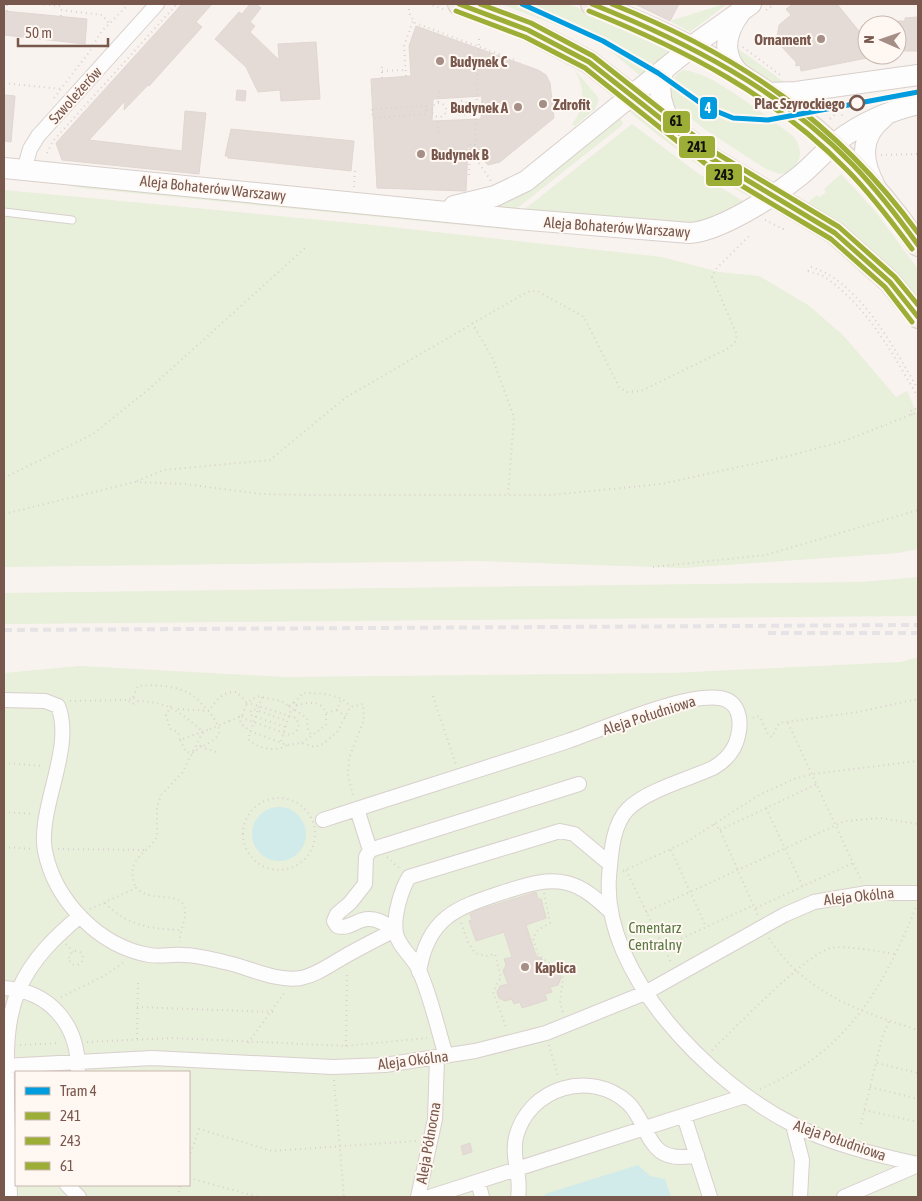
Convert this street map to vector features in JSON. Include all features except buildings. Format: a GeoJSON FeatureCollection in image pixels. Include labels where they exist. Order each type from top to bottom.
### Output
{"type":"FeatureCollection","features":[{"type":"Feature","properties":{"kind":"main road"},"geometry":{"type":"LineString","coordinates":[[459,4],[522,27],[560,45],[589,62],[684,138],[728,169],[810,216],[850,245],[890,282],[918,317]]}},
{"type":"Feature","properties":{"kind":"main road"},"geometry":{"type":"LineString","coordinates":[[592,4],[692,46],[738,72],[768,93],[832,145],[878,192],[918,245]]}},
{"type":"Feature","properties":{"kind":"street","name":"Szwoleżerów"},"geometry":{"type":"LineString","coordinates":[[24,170],[30,149],[38,136],[157,4]]}},
{"type":"Feature","properties":{"kind":"street","name":"Aleja Bohaterów Warszawy"},"geometry":{"type":"LineString","coordinates":[[422,209],[472,203],[514,187],[546,166],[692,46],[746,8]]}},
{"type":"Feature","properties":{"kind":"street"},"geometry":{"type":"LineString","coordinates":[[738,72],[730,62],[727,46],[730,31],[746,8]]}},
{"type":"Feature","properties":{"kind":"street"},"geometry":{"type":"LineString","coordinates":[[664,69],[659,84],[661,103],[667,117],[684,138]]}},
{"type":"Feature","properties":{"kind":"street"},"geometry":{"type":"LineString","coordinates":[[768,93],[796,92],[918,75]]}},
{"type":"Feature","properties":{"kind":"street","name":"Aleja Bohaterów Warszawy"},"geometry":{"type":"LineString","coordinates":[[4,168],[682,234],[702,232],[714,228],[772,195],[799,177],[832,145],[870,120],[895,110],[918,104]]}},
{"type":"Feature","properties":{"kind":"street"},"geometry":{"type":"LineString","coordinates":[[878,192],[867,170],[865,144],[874,126],[895,110]]}},
{"type":"Feature","properties":{"kind":"street","name":"Aleja Południowa"},"geometry":{"type":"LineString","coordinates":[[323,820],[681,702],[713,698],[731,702],[738,711],[740,724],[738,738],[732,751],[714,768],[639,800],[627,810],[617,828],[610,870],[611,912],[625,953],[644,993],[702,1059],[745,1096],[794,1125],[855,1148],[918,1164]]}},
{"type":"Feature","properties":{"kind":"street"},"geometry":{"type":"LineString","coordinates":[[4,700],[50,702],[58,706],[60,713],[58,767],[48,815],[45,849],[58,888],[80,916],[106,937],[138,952],[156,956],[180,954],[249,967],[264,974],[292,979],[314,974],[395,930]]}},
{"type":"Feature","properties":{"kind":"street"},"geometry":{"type":"LineString","coordinates":[[395,930],[373,919],[365,919],[342,927],[337,926],[334,921],[337,914],[350,903],[364,884],[366,857],[373,849],[579,784]]}},
{"type":"Feature","properties":{"kind":"street"},"geometry":{"type":"LineString","coordinates":[[357,809],[373,849]]}},
{"type":"Feature","properties":{"kind":"street"},"geometry":{"type":"LineString","coordinates":[[395,930],[403,888],[409,877],[560,830],[574,834],[610,870]]}},
{"type":"Feature","properties":{"kind":"street"},"geometry":{"type":"LineString","coordinates":[[419,972],[425,949],[435,930],[456,909],[541,882],[558,881],[574,885],[590,894],[611,912]]}},
{"type":"Feature","properties":{"kind":"street","name":"Aleja Okólna"},"geometry":{"type":"LineString","coordinates":[[5,1065],[78,1067],[174,1058],[333,1067],[385,1065],[441,1057],[511,1042],[568,1025],[644,993],[763,926],[814,902],[867,893],[918,893]]}},
{"type":"Feature","properties":{"kind":"street"},"geometry":{"type":"LineString","coordinates":[[10,1197],[12,1138],[5,1065],[9,1026],[19,990],[46,948],[80,916]]}},
{"type":"Feature","properties":{"kind":"street","name":"Aleja Północna"},"geometry":{"type":"LineString","coordinates":[[395,930],[399,941],[419,972],[440,1037],[441,1057],[432,1140],[418,1197]]}},
{"type":"Feature","properties":{"kind":"street"},"geometry":{"type":"LineString","coordinates":[[4,988],[19,990],[47,1003],[67,1024],[75,1042],[78,1067]]}},
{"type":"Feature","properties":{"kind":"street"},"geometry":{"type":"LineString","coordinates":[[4,1019],[6,1046]]}},
{"type":"Feature","properties":{"kind":"street"},"geometry":{"type":"LineString","coordinates":[[518,1197],[519,1181],[514,1147],[523,1120],[537,1102],[562,1088],[590,1086],[612,1092],[634,1110],[654,1144],[666,1154],[682,1157],[697,1155]]}},
{"type":"Feature","properties":{"kind":"street"},"geometry":{"type":"LineString","coordinates":[[429,1197],[745,1096]]}},
{"type":"Feature","properties":{"kind":"street"},"geometry":{"type":"LineString","coordinates":[[684,1116],[710,1197]]}},
{"type":"Feature","properties":{"kind":"street"},"geometry":{"type":"LineString","coordinates":[[794,1125],[802,1160],[800,1197]]}},
{"type":"Feature","properties":{"kind":"street"},"geometry":{"type":"LineString","coordinates":[[844,1197],[918,1164]]}},
{"type":"Feature","properties":{"kind":"street"},"geometry":{"type":"LineString","coordinates":[[478,1182],[482,1197]]}},
{"type":"Feature","properties":{"kind":"street"},"geometry":{"type":"LineString","coordinates":[[68,1186],[79,1197]]}},
{"type":"Feature","properties":{"kind":"lane"},"geometry":{"type":"LineString","coordinates":[[4,212],[72,220]]}},
{"type":"Feature","properties":{"kind":"path"},"geometry":{"type":"LineString","coordinates":[[6,11],[7,4]]}},
{"type":"Feature","properties":{"kind":"path"},"geometry":{"type":"LineString","coordinates":[[39,4],[62,5],[61,16]]}},
{"type":"Feature","properties":{"kind":"path"},"geometry":{"type":"LineString","coordinates":[[52,100],[109,23],[129,4]]}},
{"type":"Feature","properties":{"kind":"path"},"geometry":{"type":"LineString","coordinates":[[47,153],[53,141],[177,4]]}},
{"type":"Feature","properties":{"kind":"path"},"geometry":{"type":"LineString","coordinates":[[409,4],[409,13],[413,21],[515,60]]}},
{"type":"Feature","properties":{"kind":"path"},"geometry":{"type":"LineString","coordinates":[[62,10],[102,15],[109,23]]}},
{"type":"Feature","properties":{"kind":"path"},"geometry":{"type":"LineString","coordinates":[[406,76],[404,46],[413,21]]}},
{"type":"Feature","properties":{"kind":"path"},"geometry":{"type":"LineString","coordinates":[[479,38],[477,46],[475,145],[477,160],[486,174]]}},
{"type":"Feature","properties":{"kind":"path"},"geometry":{"type":"LineString","coordinates":[[743,47],[787,80]]}},
{"type":"Feature","properties":{"kind":"path"},"geometry":{"type":"LineString","coordinates":[[382,66],[382,78]]}},
{"type":"Feature","properties":{"kind":"path"},"geometry":{"type":"LineString","coordinates":[[382,71],[406,70]]}},
{"type":"Feature","properties":{"kind":"path"},"geometry":{"type":"LineString","coordinates":[[4,83],[61,88]]}},
{"type":"Feature","properties":{"kind":"path"},"geometry":{"type":"LineString","coordinates":[[438,90],[438,102]]}},
{"type":"Feature","properties":{"kind":"path"},"geometry":{"type":"LineString","coordinates":[[446,109],[454,108],[461,101],[467,103],[470,108]]}},
{"type":"Feature","properties":{"kind":"path"},"geometry":{"type":"LineString","coordinates":[[438,102],[443,103],[446,109],[446,113],[438,117]]}},
{"type":"Feature","properties":{"kind":"path"},"geometry":{"type":"LineString","coordinates":[[431,110],[434,104],[438,102]]}},
{"type":"Feature","properties":{"kind":"path"},"geometry":{"type":"LineString","coordinates":[[426,106],[426,110],[426,114],[373,118],[372,109],[426,106]]}},
{"type":"Feature","properties":{"kind":"path"},"geometry":{"type":"LineString","coordinates":[[402,107],[402,116]]}},
{"type":"Feature","properties":{"kind":"path"},"geometry":{"type":"LineString","coordinates":[[454,108],[461,116],[465,115],[470,108]]}},
{"type":"Feature","properties":{"kind":"path"},"geometry":{"type":"LineString","coordinates":[[470,108],[482,108]]}},
{"type":"Feature","properties":{"kind":"path"},"geometry":{"type":"LineString","coordinates":[[426,110],[431,110]]}},
{"type":"Feature","properties":{"kind":"path"},"geometry":{"type":"LineString","coordinates":[[431,110],[434,116],[438,117]]}},
{"type":"Feature","properties":{"kind":"path"},"geometry":{"type":"LineString","coordinates":[[840,110],[841,118]]}},
{"type":"Feature","properties":{"kind":"path"},"geometry":{"type":"LineString","coordinates":[[438,117],[438,133]]}},
{"type":"Feature","properties":{"kind":"path"},"geometry":{"type":"LineString","coordinates":[[469,175],[470,144],[475,145]]}},
{"type":"Feature","properties":{"kind":"path"},"geometry":{"type":"LineString","coordinates":[[878,155],[918,154]]}},
{"type":"Feature","properties":{"kind":"path"},"geometry":{"type":"LineString","coordinates":[[353,192],[355,171]]}},
{"type":"Feature","properties":{"kind":"path"},"geometry":{"type":"LineString","coordinates":[[760,217],[779,228],[783,229],[787,226]]}},
{"type":"Feature","properties":{"kind":"path"},"geometry":{"type":"LineString","coordinates":[[4,514],[135,482],[164,470],[270,460],[345,398],[527,292],[537,291],[584,317],[619,387],[627,392],[641,391],[729,348],[735,342],[737,335],[712,277],[716,269],[750,235]]}},
{"type":"Feature","properties":{"kind":"path"},"geometry":{"type":"LineString","coordinates":[[4,478],[93,434],[150,389],[305,248]]}},
{"type":"Feature","properties":{"kind":"path"},"geometry":{"type":"LineString","coordinates":[[918,389],[885,333],[860,304],[828,272],[811,267],[808,271],[824,276],[832,282],[882,337],[918,397]]}},
{"type":"Feature","properties":{"kind":"path"},"geometry":{"type":"LineString","coordinates":[[472,323],[492,357],[514,417],[508,495]]}},
{"type":"Feature","properties":{"kind":"path"},"geometry":{"type":"LineString","coordinates":[[912,415],[910,412],[918,408]]}},
{"type":"Feature","properties":{"kind":"path"},"geometry":{"type":"LineString","coordinates":[[135,482],[185,484],[262,494],[551,495],[689,479],[789,456],[846,440],[918,412]]}},
{"type":"Feature","properties":{"kind":"path"},"geometry":{"type":"LineString","coordinates":[[653,567],[766,555],[918,510]]}},
{"type":"Feature","properties":{"kind":"path"},"geometry":{"type":"LineString","coordinates":[[50,702],[129,700],[133,697],[138,686],[158,686],[193,696],[209,711],[220,727],[220,732],[214,741],[192,753],[186,752],[178,732],[170,729],[166,715],[171,706]]}},
{"type":"Feature","properties":{"kind":"path"},"geometry":{"type":"LineString","coordinates":[[180,740],[241,716],[290,734],[296,732],[298,726],[296,718],[259,706],[246,704],[237,692],[230,691],[214,703],[209,711]]}},
{"type":"Feature","properties":{"kind":"path"},"geometry":{"type":"LineString","coordinates":[[289,706],[303,693],[315,693],[342,699],[350,706],[363,704],[364,720],[351,750],[348,766],[349,782],[357,809]]}},
{"type":"Feature","properties":{"kind":"path"},"geometry":{"type":"LineString","coordinates":[[280,741],[291,710],[289,706],[281,701],[257,696],[246,704],[241,716],[241,724],[250,731],[287,745]]}},
{"type":"Feature","properties":{"kind":"path"},"geometry":{"type":"LineString","coordinates":[[433,696],[460,776]]}},
{"type":"Feature","properties":{"kind":"path"},"geometry":{"type":"LineString","coordinates":[[133,697],[137,701]]}},
{"type":"Feature","properties":{"kind":"path"},"geometry":{"type":"LineString","coordinates":[[262,697],[248,740],[259,745],[279,749],[287,745],[301,743],[326,725],[326,712],[320,704],[313,702],[296,705]]}},
{"type":"Feature","properties":{"kind":"path"},"geometry":{"type":"LineString","coordinates":[[337,710],[342,699]]}},
{"type":"Feature","properties":{"kind":"path"},"geometry":{"type":"LineString","coordinates":[[752,722],[754,716],[760,717],[771,736],[773,736],[778,724],[858,712],[918,699]]}},
{"type":"Feature","properties":{"kind":"path"},"geometry":{"type":"LineString","coordinates":[[129,700],[133,704],[137,701],[171,706],[204,732]]}},
{"type":"Feature","properties":{"kind":"path"},"geometry":{"type":"LineString","coordinates":[[295,710],[296,705]]}},
{"type":"Feature","properties":{"kind":"path"},"geometry":{"type":"LineString","coordinates":[[301,743],[310,748],[323,744],[338,731],[350,706]]}},
{"type":"Feature","properties":{"kind":"path"},"geometry":{"type":"LineString","coordinates":[[177,709],[209,711]]}},
{"type":"Feature","properties":{"kind":"path"},"geometry":{"type":"LineString","coordinates":[[285,727],[255,717],[250,712],[253,709],[287,721]]}},
{"type":"Feature","properties":{"kind":"path"},"geometry":{"type":"LineString","coordinates":[[291,710],[295,710],[308,718],[308,730],[312,736]]}},
{"type":"Feature","properties":{"kind":"path"},"geometry":{"type":"LineString","coordinates":[[326,712],[337,710],[346,717]]}},
{"type":"Feature","properties":{"kind":"path"},"geometry":{"type":"LineString","coordinates":[[788,723],[867,893]]}},
{"type":"Feature","properties":{"kind":"path"},"geometry":{"type":"LineString","coordinates":[[180,954],[180,930],[185,915],[182,901],[176,898],[149,896],[136,888],[134,878],[135,861],[157,836],[157,807],[161,795],[182,773],[204,732]]}},
{"type":"Feature","properties":{"kind":"path"},"geometry":{"type":"LineString","coordinates":[[198,742],[201,747],[217,752]]}},
{"type":"Feature","properties":{"kind":"path"},"geometry":{"type":"LineString","coordinates":[[610,870],[626,870],[671,850],[769,790],[813,774],[918,761]]}},
{"type":"Feature","properties":{"kind":"path"},"geometry":{"type":"LineString","coordinates":[[4,763],[58,767]]}},
{"type":"Feature","properties":{"kind":"path"},"geometry":{"type":"LineString","coordinates":[[720,830],[817,784]]}},
{"type":"Feature","properties":{"kind":"path"},"geometry":{"type":"LineString","coordinates":[[282,798],[296,802],[307,812],[313,822],[314,837],[310,851],[303,860],[290,868],[279,870],[264,866],[252,858],[245,845],[243,833],[246,819],[255,807],[268,800],[282,798]]}},
{"type":"Feature","properties":{"kind":"path"},"geometry":{"type":"LineString","coordinates":[[766,808],[803,887]]}},
{"type":"Feature","properties":{"kind":"path"},"geometry":{"type":"LineString","coordinates":[[4,812],[48,815]]}},
{"type":"Feature","properties":{"kind":"path"},"geometry":{"type":"LineString","coordinates":[[646,912],[836,824],[855,819],[880,818],[918,824]]}},
{"type":"Feature","properties":{"kind":"path"},"geometry":{"type":"LineString","coordinates":[[714,824],[720,830],[774,947],[795,971],[816,988],[861,1011],[918,1030]]}},
{"type":"Feature","properties":{"kind":"path"},"geometry":{"type":"LineString","coordinates":[[4,847],[145,850]]}},
{"type":"Feature","properties":{"kind":"path"},"geometry":{"type":"LineString","coordinates":[[373,849],[409,877]]}},
{"type":"Feature","properties":{"kind":"path"},"geometry":{"type":"LineString","coordinates":[[671,850],[706,927]]}},
{"type":"Feature","properties":{"kind":"path"},"geometry":{"type":"LineString","coordinates":[[755,909],[853,863]]}},
{"type":"Feature","properties":{"kind":"path"},"geometry":{"type":"LineString","coordinates":[[626,870],[677,975]]}},
{"type":"Feature","properties":{"kind":"path"},"geometry":{"type":"LineString","coordinates":[[541,882],[550,923],[538,930],[533,938],[538,954],[560,971],[564,978],[560,1003],[568,1025]]}},
{"type":"Feature","properties":{"kind":"path"},"geometry":{"type":"LineString","coordinates":[[80,916],[136,888]]}},
{"type":"Feature","properties":{"kind":"path"},"geometry":{"type":"LineString","coordinates":[[745,1096],[790,1076],[809,1064],[841,1036],[861,1011],[896,954],[918,900]]}},
{"type":"Feature","properties":{"kind":"path"},"geometry":{"type":"LineString","coordinates":[[105,902],[115,912],[132,923],[158,929],[180,930]]}},
{"type":"Feature","properties":{"kind":"path"},"geometry":{"type":"LineString","coordinates":[[663,947],[754,905]]}},
{"type":"Feature","properties":{"kind":"path"},"geometry":{"type":"LineString","coordinates":[[456,909],[473,951],[486,956],[495,954],[501,977],[494,992],[511,1042]]}},
{"type":"Feature","properties":{"kind":"path"},"geometry":{"type":"LineString","coordinates":[[702,1059],[795,971],[831,948],[896,954]]}},
{"type":"Feature","properties":{"kind":"path"},"geometry":{"type":"LineString","coordinates":[[73,952],[79,952],[82,955],[82,962],[76,966],[72,964],[69,955],[73,952]]}},
{"type":"Feature","properties":{"kind":"path"},"geometry":{"type":"LineString","coordinates":[[47,1003],[104,976],[138,952]]}},
{"type":"Feature","properties":{"kind":"path"},"geometry":{"type":"LineString","coordinates":[[346,1046],[347,955]]}},
{"type":"Feature","properties":{"kind":"path"},"geometry":{"type":"LineString","coordinates":[[248,1043],[273,1012],[292,979]]}},
{"type":"Feature","properties":{"kind":"path"},"geometry":{"type":"LineString","coordinates":[[137,1039],[138,981]]}},
{"type":"Feature","properties":{"kind":"path"},"geometry":{"type":"LineString","coordinates":[[137,1007],[273,1012]]}},
{"type":"Feature","properties":{"kind":"path"},"geometry":{"type":"LineString","coordinates":[[861,1124],[876,1062],[889,1021]]}},
{"type":"Feature","properties":{"kind":"path"},"geometry":{"type":"LineString","coordinates":[[546,1033],[556,1070]]}},
{"type":"Feature","properties":{"kind":"path"},"geometry":{"type":"LineString","coordinates":[[6,1046],[172,1038],[248,1043],[346,1046],[440,1037]]}},
{"type":"Feature","properties":{"kind":"path"},"geometry":{"type":"LineString","coordinates":[[876,1062],[918,1073]]}},
{"type":"Feature","properties":{"kind":"path"},"geometry":{"type":"LineString","coordinates":[[333,1067],[344,1197]]}},
{"type":"Feature","properties":{"kind":"path"},"geometry":{"type":"LineString","coordinates":[[870,1087],[918,1099]]}},
{"type":"Feature","properties":{"kind":"path"},"geometry":{"type":"LineString","coordinates":[[864,1110],[918,1122]]}},
{"type":"Feature","properties":{"kind":"path"},"geometry":{"type":"LineString","coordinates":[[190,1155],[199,1129],[270,1151],[432,1140]]}},
{"type":"Feature","properties":{"kind":"path"},"geometry":{"type":"LineString","coordinates":[[190,1178],[259,1197]]}},
{"type":"Feature","properties":{"kind":"green space"},"geometry":{"type":"Polygon","coordinates":[[[501,4],[567,4],[624,24],[677,49],[660,63],[656,61],[642,77],[608,49],[587,37],[501,4]]]}},
{"type":"Feature","properties":{"kind":"green space"},"geometry":{"type":"Polygon","coordinates":[[[727,4],[690,32],[670,21],[727,4]]]}},
{"type":"Feature","properties":{"kind":"green space"},"geometry":{"type":"Polygon","coordinates":[[[733,45],[788,85],[773,84],[741,63],[733,45]]]}},
{"type":"Feature","properties":{"kind":"green space"},"geometry":{"type":"Polygon","coordinates":[[[574,69],[599,100],[595,109],[575,126],[572,124],[580,110],[582,90],[574,69]]]}},
{"type":"Feature","properties":{"kind":"green space"},"geometry":{"type":"Polygon","coordinates":[[[683,70],[695,73],[724,87],[794,137],[800,152],[796,165],[788,173],[780,174],[766,169],[706,130],[673,105],[670,94],[671,84],[683,70]]]}},
{"type":"Feature","properties":{"kind":"green space"},"geometry":{"type":"Polygon","coordinates":[[[632,105],[755,195],[752,198],[735,189],[687,157],[626,109],[632,105]]]}},
{"type":"Feature","properties":{"kind":"green space"},"geometry":{"type":"Polygon","coordinates":[[[618,114],[623,123],[621,126],[515,210],[474,206],[618,114]]]}},
{"type":"Feature","properties":{"kind":"green space"},"geometry":{"type":"Polygon","coordinates":[[[632,124],[699,174],[746,203],[700,225],[521,212],[632,124]]]}},
{"type":"Feature","properties":{"kind":"green space"},"geometry":{"type":"Polygon","coordinates":[[[841,174],[875,211],[918,269],[918,303],[805,205],[817,195],[820,197],[826,192],[824,189],[841,174]]]}},
{"type":"Feature","properties":{"kind":"green space"},"geometry":{"type":"Polygon","coordinates":[[[71,181],[513,225],[512,230],[80,188],[71,186],[71,181]]]}},
{"type":"Feature","properties":{"kind":"green space"},"geometry":{"type":"Polygon","coordinates":[[[4,190],[363,224],[662,257],[719,272],[759,276],[808,305],[843,335],[896,397],[907,391],[918,416],[918,549],[898,553],[683,568],[479,561],[4,567],[4,190]]]}},
{"type":"Feature","properties":{"kind":"green space"},"geometry":{"type":"Polygon","coordinates":[[[918,577],[918,616],[4,624],[4,593],[862,582],[918,577]]]}},
{"type":"Feature","properties":{"kind":"green space","name":"Cmentarz Centralny"},"geometry":{"type":"Polygon","coordinates":[[[918,657],[918,1197],[4,1197],[4,673],[80,666],[286,677],[671,673],[901,662],[918,657]]]}},
{"type":"Feature","properties":{"kind":"water"},"geometry":{"type":"Polygon","coordinates":[[[274,807],[284,807],[294,811],[302,819],[306,834],[302,849],[294,857],[284,861],[274,861],[264,857],[256,849],[252,839],[252,829],[256,819],[264,811],[274,807]]]}},
{"type":"Feature","properties":{"kind":"water"},"geometry":{"type":"Polygon","coordinates":[[[638,1165],[650,1176],[665,1179],[671,1197],[544,1197],[545,1194],[638,1165]]]}},
{"type":"Feature","properties":{"kind":"railway"},"geometry":{"type":"LineString","coordinates":[[4,630],[918,625]]}},
{"type":"Feature","properties":{"kind":"railway"},"geometry":{"type":"LineString","coordinates":[[768,633],[918,633]]}},
{"type":"Feature","properties":{"kind":"tram line","name":"4"},"geometry":{"type":"LineString","coordinates":[[522,4],[603,41],[658,73],[706,107],[733,118],[768,120],[918,92]]}},
{"type":"Feature","properties":{"kind":"transit line","name":"241"},"geometry":{"type":"LineString","coordinates":[[459,4],[528,30],[589,62],[712,159],[835,233],[890,282],[918,317]]}},
{"type":"Feature","properties":{"kind":"transit line","name":"61"},"geometry":{"type":"LineString","coordinates":[[480,4],[531,23],[593,56],[716,153],[839,227],[895,277],[918,305]]}},
{"type":"Feature","properties":{"kind":"transit line","name":"241"},"geometry":{"type":"LineString","coordinates":[[592,4],[697,52],[764,91],[825,138],[853,165],[887,204],[918,245]]}},
{"type":"Feature","properties":{"kind":"transit line","name":"61"},"geometry":{"type":"LineString","coordinates":[[612,4],[702,46],[743,69],[782,96],[819,125],[853,157],[887,193],[918,233]]}},
{"type":"Feature","properties":{"kind":"transit line","name":"243"},"geometry":{"type":"LineString","coordinates":[[456,11],[525,37],[585,68],[707,165],[831,239],[885,287],[912,322]]}},
{"type":"Feature","properties":{"kind":"transit line","name":"243"},"geometry":{"type":"LineString","coordinates":[[589,11],[693,58],[759,97],[790,119],[819,143],[856,179],[912,249]]}},
{"type":"Feature","properties":{"kind":"place","name":"Ornament"},"geometry":{"type":"Point","coordinates":[821,39]}},
{"type":"Feature","properties":{"kind":"place","name":"Budynek C"},"geometry":{"type":"Point","coordinates":[440,61]}},
{"type":"Feature","properties":{"kind":"place","name":"Plac Szyrockiego"},"geometry":{"type":"Point","coordinates":[857,103]}},
{"type":"Feature","properties":{"kind":"place","name":"Zdrofit"},"geometry":{"type":"Point","coordinates":[543,104]}},
{"type":"Feature","properties":{"kind":"place","name":"Budynek A"},"geometry":{"type":"Point","coordinates":[518,107]}},
{"type":"Feature","properties":{"kind":"place","name":"Budynek B"},"geometry":{"type":"Point","coordinates":[421,154]}},
{"type":"Feature","properties":{"kind":"place","name":"Kaplica"},"geometry":{"type":"Point","coordinates":[525,967]}}]}
